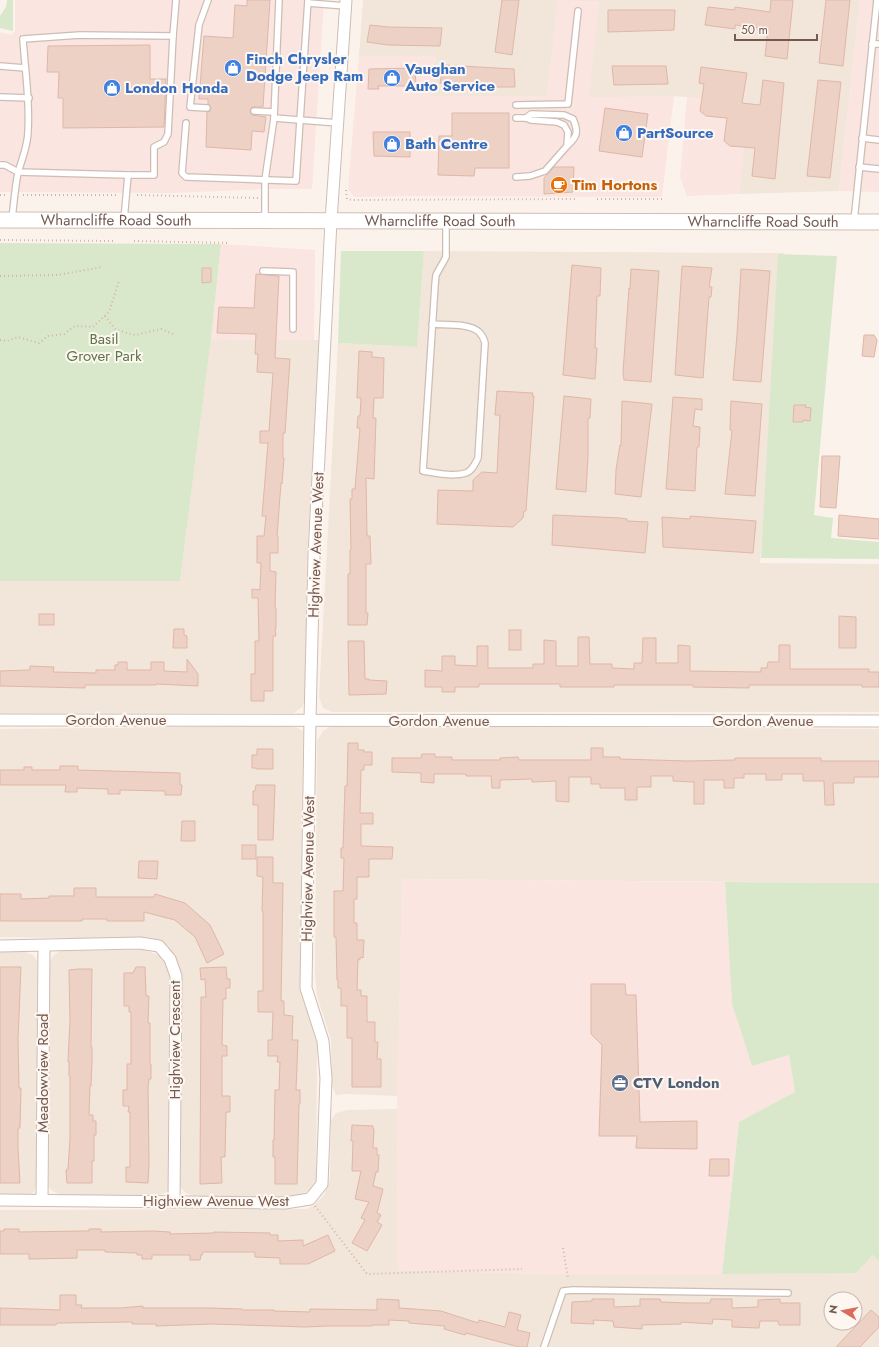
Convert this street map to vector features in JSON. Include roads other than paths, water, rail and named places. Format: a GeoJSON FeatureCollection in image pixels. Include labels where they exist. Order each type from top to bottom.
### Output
{"type":"FeatureCollection","features":[{"type":"Feature","properties":{"kind":"main road","name":"Wharncliffe Road South"},"geometry":{"type":"LineString","coordinates":[[6,220],[879,222]]}},
{"type":"Feature","properties":{"kind":"street","name":"Highview Avenue West"},"geometry":{"type":"LineString","coordinates":[[0,1200],[284,1204],[310,1199],[322,1184],[326,1078],[323,1041],[306,988],[310,720],[315,547],[331,221],[346,3]]}},
{"type":"Feature","properties":{"kind":"street","name":"Gordon Avenue"},"geometry":{"type":"LineString","coordinates":[[0,720],[879,721]]}},
{"type":"Feature","properties":{"kind":"street","name":"Highview Crescent"},"geometry":{"type":"LineString","coordinates":[[0,946],[140,943],[159,946],[170,959],[176,976],[174,1202]]}},
{"type":"Feature","properties":{"kind":"street","name":"Meadowview Road"},"geometry":{"type":"LineString","coordinates":[[42,1200],[44,946]]}},
{"type":"Feature","properties":{"kind":"lane"},"geometry":{"type":"LineString","coordinates":[[0,165],[5,165],[18,172],[154,175],[154,146],[164,142],[168,134],[176,0]]}},
{"type":"Feature","properties":{"kind":"lane"},"geometry":{"type":"LineString","coordinates":[[207,108],[190,107],[199,25],[208,0]]}},
{"type":"Feature","properties":{"kind":"lane"},"geometry":{"type":"LineString","coordinates":[[265,221],[265,180],[274,115],[279,0]]}},
{"type":"Feature","properties":{"kind":"lane"},"geometry":{"type":"LineString","coordinates":[[854,222],[876,0]]}},
{"type":"Feature","properties":{"kind":"lane"},"geometry":{"type":"LineString","coordinates":[[186,123],[182,173],[186,177],[296,181],[308,2],[346,3]]}},
{"type":"Feature","properties":{"kind":"lane"},"geometry":{"type":"LineString","coordinates":[[516,105],[568,104],[578,11]]}},
{"type":"Feature","properties":{"kind":"lane"},"geometry":{"type":"LineString","coordinates":[[6,220],[27,142],[29,98],[23,39],[80,35],[173,36]]}},
{"type":"Feature","properties":{"kind":"lane"},"geometry":{"type":"LineString","coordinates":[[872,44],[879,44]]}},
{"type":"Feature","properties":{"kind":"lane"},"geometry":{"type":"LineString","coordinates":[[0,66],[25,68]]}},
{"type":"Feature","properties":{"kind":"lane"},"geometry":{"type":"LineString","coordinates":[[0,96],[29,98]]}},
{"type":"Feature","properties":{"kind":"lane"},"geometry":{"type":"LineString","coordinates":[[254,111],[300,120],[338,122]]}},
{"type":"Feature","properties":{"kind":"lane"},"geometry":{"type":"LineString","coordinates":[[516,178],[530,176],[545,171],[566,146],[574,139],[576,134],[576,124],[573,119],[564,115],[531,114],[526,118]]}},
{"type":"Feature","properties":{"kind":"lane"},"geometry":{"type":"LineString","coordinates":[[516,118],[557,122],[564,125],[568,132],[566,146]]}},
{"type":"Feature","properties":{"kind":"lane"},"geometry":{"type":"LineString","coordinates":[[862,138],[879,140]]}},
{"type":"Feature","properties":{"kind":"lane"},"geometry":{"type":"LineString","coordinates":[[859,167],[879,169]]}},
{"type":"Feature","properties":{"kind":"lane"},"geometry":{"type":"LineString","coordinates":[[124,221],[128,175]]}},
{"type":"Feature","properties":{"kind":"lane"},"geometry":{"type":"LineString","coordinates":[[432,324],[475,328],[481,333],[485,343],[478,458],[474,466],[467,473],[453,474],[423,471],[432,324],[436,275],[446,257],[446,221]]}},
{"type":"Feature","properties":{"kind":"lane"},"geometry":{"type":"LineString","coordinates":[[263,271],[294,272],[293,329]]}},
{"type":"Feature","properties":{"kind":"lane"},"geometry":{"type":"LineString","coordinates":[[544,1347],[563,1291],[788,1293]]}},
{"type":"Feature","properties":{"kind":"place","name":"Finch Chrysler Dodge Jeep Ram"},"geometry":{"type":"Point","coordinates":[233,68]}},
{"type":"Feature","properties":{"kind":"place","name":"Vaughan Auto Service"},"geometry":{"type":"Point","coordinates":[392,78]}},
{"type":"Feature","properties":{"kind":"place","name":"London Honda"},"geometry":{"type":"Point","coordinates":[112,88]}},
{"type":"Feature","properties":{"kind":"place","name":"PartSource"},"geometry":{"type":"Point","coordinates":[624,133]}},
{"type":"Feature","properties":{"kind":"place","name":"Bath Centre"},"geometry":{"type":"Point","coordinates":[392,144]}},
{"type":"Feature","properties":{"kind":"place","name":"Tim Hortons"},"geometry":{"type":"Point","coordinates":[559,185]}},
{"type":"Feature","properties":{"kind":"place","name":"CTV London"},"geometry":{"type":"Point","coordinates":[620,1083]}},
{"type":"Feature","properties":{"kind":"park label","name":"Basil Grover Park"},"geometry":{"type":"Point","coordinates":[104,348]}}]}
